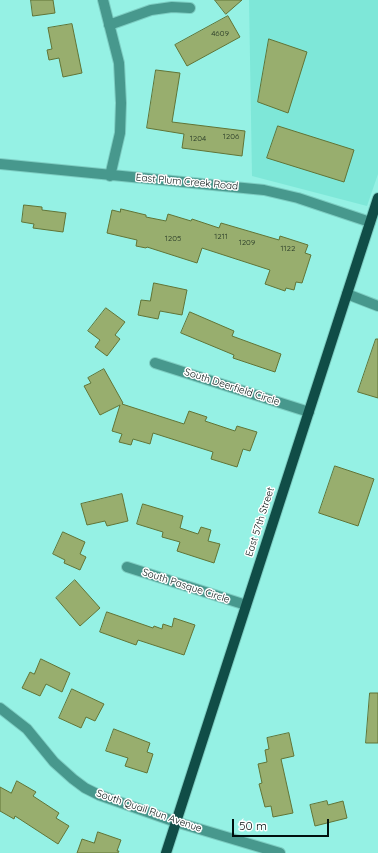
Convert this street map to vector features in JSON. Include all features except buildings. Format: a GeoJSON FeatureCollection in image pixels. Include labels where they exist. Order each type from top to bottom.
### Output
{"type":"FeatureCollection","features":[{"type":"Feature","properties":{"kind":"main road","name":"East 57th Street"},"geometry":{"type":"LineString","coordinates":[[166,853],[378,198]]}},
{"type":"Feature","properties":{"kind":"street"},"geometry":{"type":"LineString","coordinates":[[103,0],[119,63],[122,103],[120,133],[110,176]]}},
{"type":"Feature","properties":{"kind":"street"},"geometry":{"type":"LineString","coordinates":[[109,25],[151,10],[172,7],[190,8]]}},
{"type":"Feature","properties":{"kind":"street","name":"East Plum Creek Road"},"geometry":{"type":"LineString","coordinates":[[0,164],[264,190],[298,198],[370,222]]}},
{"type":"Feature","properties":{"kind":"street"},"geometry":{"type":"LineString","coordinates":[[347,294],[378,306]]}},
{"type":"Feature","properties":{"kind":"street","name":"South Deerfield Circle"},"geometry":{"type":"LineString","coordinates":[[155,363],[308,412]]}},
{"type":"Feature","properties":{"kind":"street","name":"South Pasque Circle"},"geometry":{"type":"LineString","coordinates":[[127,567],[246,605]]}},
{"type":"Feature","properties":{"kind":"street","name":"South Quail Run Avenue"},"geometry":{"type":"LineString","coordinates":[[0,708],[27,729],[54,762],[85,788],[98,795],[176,822],[280,853]]}},
{"type":"Feature","properties":{"kind":"shaded area"},"geometry":{"type":"Polygon","coordinates":[[[249,0],[378,0],[378,174],[367,206],[252,176],[249,0]]]}}]}
